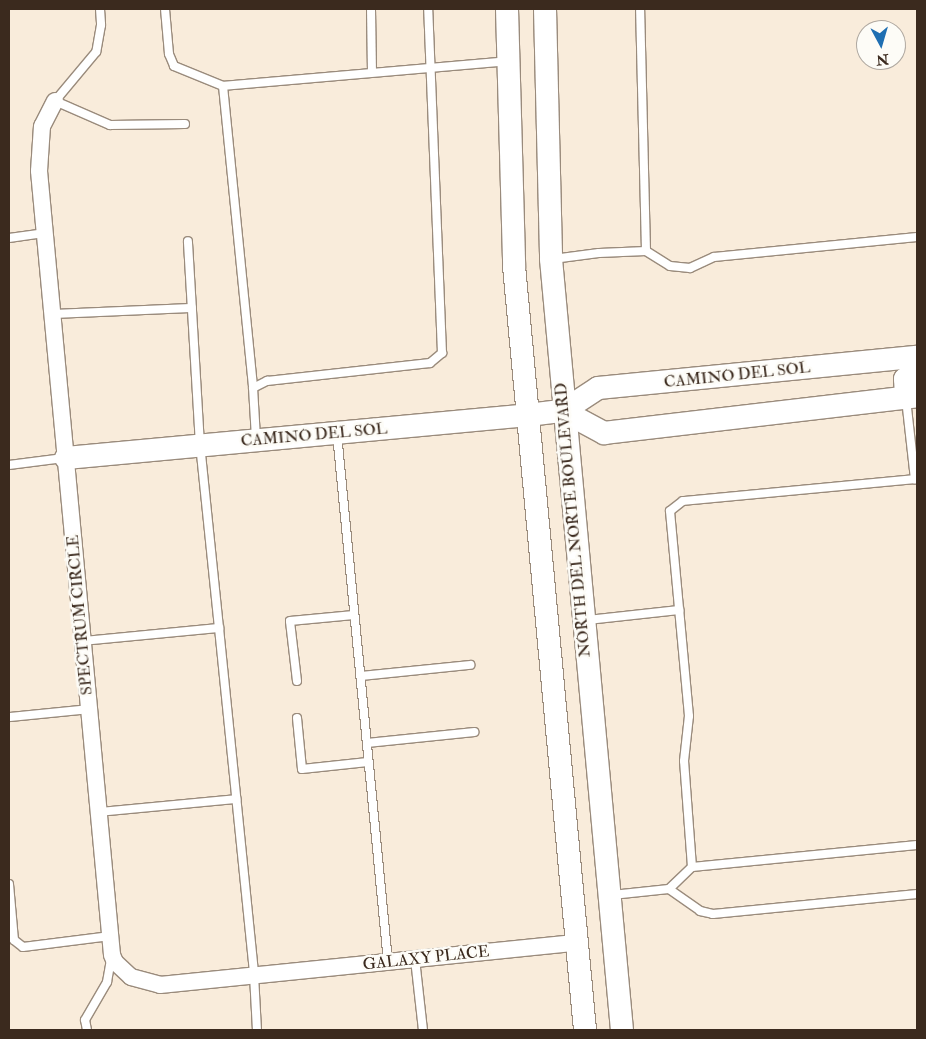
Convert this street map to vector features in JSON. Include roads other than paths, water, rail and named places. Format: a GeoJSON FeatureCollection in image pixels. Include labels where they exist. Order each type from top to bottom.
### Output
{"type":"FeatureCollection","features":[{"type":"Feature","properties":{"kind":"street"},"geometry":{"type":"LineString","coordinates":[[507,9],[514,266],[584,1030]]}},
{"type":"Feature","properties":{"kind":"street","name":"NORTH DEL NORTE BOULEVARD"},"geometry":{"type":"LineString","coordinates":[[545,9],[551,259],[582,620],[622,1030]]}},
{"type":"Feature","properties":{"kind":"street","name":"SPECTRUM CIRCLE"},"geometry":{"type":"LineString","coordinates":[[55,101],[42,126],[38,148],[44,233],[112,955]]}},
{"type":"Feature","properties":{"kind":"street","name":"CAMINO DEL SOL"},"geometry":{"type":"LineString","coordinates":[[66,458],[528,415],[563,410],[598,388],[917,357]]}},
{"type":"Feature","properties":{"kind":"street"},"geometry":{"type":"LineString","coordinates":[[563,410],[604,433],[911,397],[905,379],[917,377]]}},
{"type":"Feature","properties":{"kind":"street","name":"GALAXY PLACE"},"geometry":{"type":"LineString","coordinates":[[254,975],[575,943]]}},
{"type":"Feature","properties":{"kind":"street"},"geometry":{"type":"LineString","coordinates":[[112,955],[130,977],[147,984],[254,975]]}},
{"type":"Feature","properties":{"kind":"lane"},"geometry":{"type":"LineString","coordinates":[[100,9],[101,25],[96,52],[55,101],[110,125],[185,124]]}},
{"type":"Feature","properties":{"kind":"lane"},"geometry":{"type":"LineString","coordinates":[[165,9],[169,54],[174,66],[223,86],[508,61]]}},
{"type":"Feature","properties":{"kind":"lane"},"geometry":{"type":"LineString","coordinates":[[371,9],[372,72]]}},
{"type":"Feature","properties":{"kind":"lane"},"geometry":{"type":"LineString","coordinates":[[253,388],[267,381],[430,364],[442,353],[428,68],[428,9]]}},
{"type":"Feature","properties":{"kind":"lane"},"geometry":{"type":"LineString","coordinates":[[640,9],[646,251]]}},
{"type":"Feature","properties":{"kind":"lane"},"geometry":{"type":"LineString","coordinates":[[223,86],[253,388],[256,440]]}},
{"type":"Feature","properties":{"kind":"lane"},"geometry":{"type":"LineString","coordinates":[[9,238],[44,233]]}},
{"type":"Feature","properties":{"kind":"lane"},"geometry":{"type":"LineString","coordinates":[[551,259],[599,253],[646,251],[670,266],[690,268],[714,257],[917,237]]}},
{"type":"Feature","properties":{"kind":"lane"},"geometry":{"type":"LineString","coordinates":[[188,241],[200,446],[254,975],[257,1030]]}},
{"type":"Feature","properties":{"kind":"lane"},"geometry":{"type":"LineString","coordinates":[[52,314],[192,308]]}},
{"type":"Feature","properties":{"kind":"lane"},"geometry":{"type":"LineString","coordinates":[[692,867],[684,761],[689,716],[670,511],[683,502],[916,479],[911,397]]}},
{"type":"Feature","properties":{"kind":"lane"},"geometry":{"type":"LineString","coordinates":[[337,433],[388,962]]}},
{"type":"Feature","properties":{"kind":"lane"},"geometry":{"type":"LineString","coordinates":[[9,465],[66,458]]}},
{"type":"Feature","properties":{"kind":"lane"},"geometry":{"type":"LineString","coordinates":[[582,620],[679,610]]}},
{"type":"Feature","properties":{"kind":"lane"},"geometry":{"type":"LineString","coordinates":[[297,681],[290,622],[354,615]]}},
{"type":"Feature","properties":{"kind":"lane"},"geometry":{"type":"LineString","coordinates":[[83,641],[219,628]]}},
{"type":"Feature","properties":{"kind":"lane"},"geometry":{"type":"LineString","coordinates":[[361,676],[470,665]]}},
{"type":"Feature","properties":{"kind":"lane"},"geometry":{"type":"LineString","coordinates":[[9,717],[89,709]]}},
{"type":"Feature","properties":{"kind":"lane"},"geometry":{"type":"LineString","coordinates":[[297,718],[302,769],[368,762]]}},
{"type":"Feature","properties":{"kind":"lane"},"geometry":{"type":"LineString","coordinates":[[366,743],[474,732]]}},
{"type":"Feature","properties":{"kind":"lane"},"geometry":{"type":"LineString","coordinates":[[99,812],[236,800]]}},
{"type":"Feature","properties":{"kind":"lane"},"geometry":{"type":"LineString","coordinates":[[609,896],[669,889],[692,867],[917,845]]}},
{"type":"Feature","properties":{"kind":"lane"},"geometry":{"type":"LineString","coordinates":[[9,884],[14,940],[23,947],[110,936]]}},
{"type":"Feature","properties":{"kind":"lane"},"geometry":{"type":"LineString","coordinates":[[669,889],[700,911],[713,914],[917,894]]}},
{"type":"Feature","properties":{"kind":"lane"},"geometry":{"type":"LineString","coordinates":[[86,1030],[85,1020],[107,982],[112,955]]}},
{"type":"Feature","properties":{"kind":"lane"},"geometry":{"type":"LineString","coordinates":[[415,959],[423,1030]]}}]}
